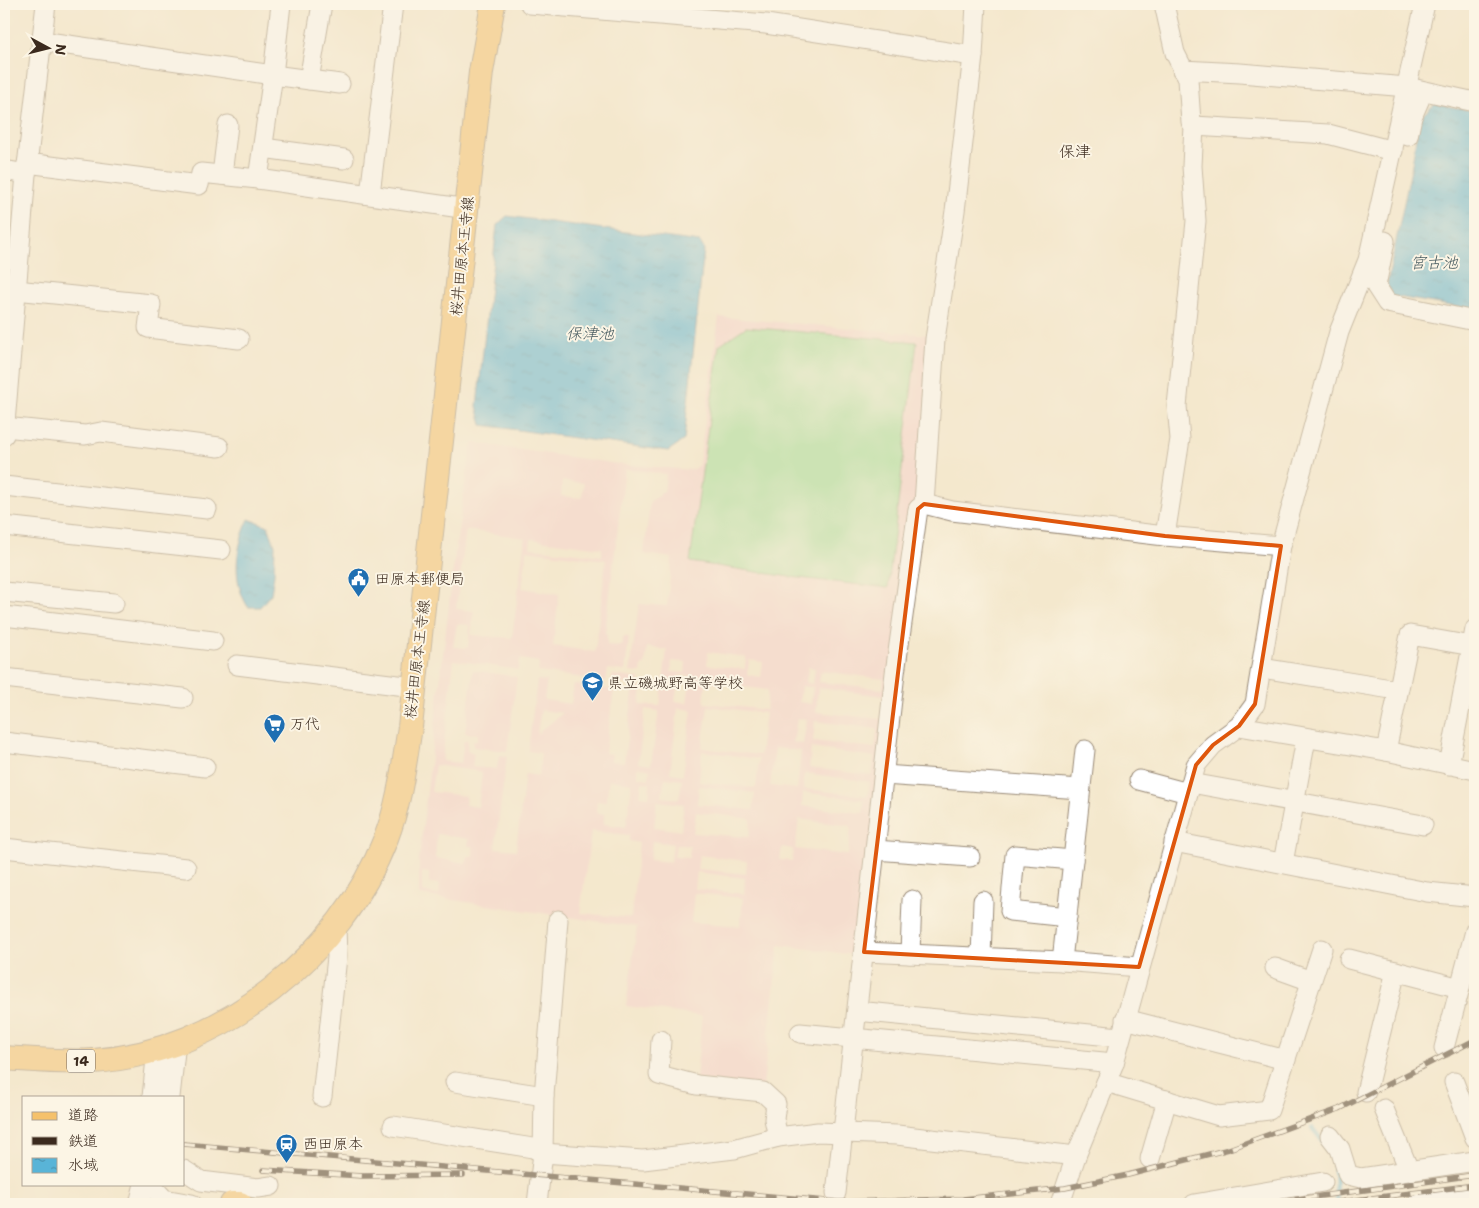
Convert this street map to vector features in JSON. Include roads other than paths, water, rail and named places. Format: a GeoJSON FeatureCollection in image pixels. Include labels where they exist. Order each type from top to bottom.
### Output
{"type":"FeatureCollection","features":[{"type":"Feature","properties":{"kind":"main road","name":"桜井田原本王寺線"},"geometry":{"type":"LineString","coordinates":[[4,1058],[56,1062],[96,1061],[166,1046],[244,1011],[280,984],[305,961],[336,926],[359,894],[386,838],[400,790],[414,686],[468,209],[481,72],[493,4]]}},
{"type":"Feature","properties":{"kind":"main road"},"geometry":{"type":"LineString","coordinates":[[232,1204],[240,1204]]}},
{"type":"Feature","properties":{"kind":"street"},"geometry":{"type":"LineString","coordinates":[[46,4],[27,169],[4,431],[85,435],[101,432],[220,447]]}},
{"type":"Feature","properties":{"kind":"street"},"geometry":{"type":"LineString","coordinates":[[258,179],[273,75],[280,4]]}},
{"type":"Feature","properties":{"kind":"street"},"geometry":{"type":"LineString","coordinates":[[309,80],[322,4]]}},
{"type":"Feature","properties":{"kind":"street"},"geometry":{"type":"LineString","coordinates":[[370,194],[393,4]]}},
{"type":"Feature","properties":{"kind":"street"},"geometry":{"type":"LineString","coordinates":[[530,4],[766,24],[973,56]]}},
{"type":"Feature","properties":{"kind":"street"},"geometry":{"type":"LineString","coordinates":[[836,1193],[884,775],[918,509],[924,504],[935,339],[955,211],[973,56],[976,4]]}},
{"type":"Feature","properties":{"kind":"street"},"geometry":{"type":"LineString","coordinates":[[1164,4],[1175,53],[1188,79],[1191,122],[1194,126],[1192,166],[1196,221],[1177,406],[1180,438],[1165,536]]}},
{"type":"Feature","properties":{"kind":"street"},"geometry":{"type":"LineString","coordinates":[[1425,4],[1412,117],[1376,286],[1387,303],[1475,321]]}},
{"type":"Feature","properties":{"kind":"street"},"geometry":{"type":"LineString","coordinates":[[41,41],[340,84]]}},
{"type":"Feature","properties":{"kind":"street"},"geometry":{"type":"LineString","coordinates":[[1182,70],[1240,73],[1415,90],[1475,102]]}},
{"type":"Feature","properties":{"kind":"street"},"geometry":{"type":"LineString","coordinates":[[1060,1204],[1076,1156],[1114,1062],[1196,765],[1213,745],[1240,726],[1255,704],[1281,546],[1339,332],[1368,260],[1393,151],[1415,90]]}},
{"type":"Feature","properties":{"kind":"street"},"geometry":{"type":"LineString","coordinates":[[222,175],[228,125]]}},
{"type":"Feature","properties":{"kind":"street"},"geometry":{"type":"LineString","coordinates":[[1194,126],[1328,134],[1393,151]]}},
{"type":"Feature","properties":{"kind":"street"},"geometry":{"type":"LineString","coordinates":[[263,148],[344,159]]}},
{"type":"Feature","properties":{"kind":"street"},"geometry":{"type":"LineString","coordinates":[[4,170],[27,169],[199,185],[201,173],[370,194],[468,209]]}},
{"type":"Feature","properties":{"kind":"street"},"geometry":{"type":"LineString","coordinates":[[16,290],[150,304],[148,328],[239,339]]}},
{"type":"Feature","properties":{"kind":"street"},"geometry":{"type":"LineString","coordinates":[[4,486],[206,509]]}},
{"type":"Feature","properties":{"kind":"street"},"geometry":{"type":"LineString","coordinates":[[924,504],[952,511],[1165,536],[1281,546]]}},
{"type":"Feature","properties":{"kind":"street"},"geometry":{"type":"LineString","coordinates":[[4,526],[221,550]]}},
{"type":"Feature","properties":{"kind":"street"},"geometry":{"type":"LineString","coordinates":[[4,592],[114,603]]}},
{"type":"Feature","properties":{"kind":"street"},"geometry":{"type":"LineString","coordinates":[[4,616],[213,641]]}},
{"type":"Feature","properties":{"kind":"street"},"geometry":{"type":"LineString","coordinates":[[1386,752],[1397,690],[1410,635],[1474,637],[1449,765]]}},
{"type":"Feature","properties":{"kind":"street"},"geometry":{"type":"LineString","coordinates":[[237,665],[414,686]]}},
{"type":"Feature","properties":{"kind":"street"},"geometry":{"type":"LineString","coordinates":[[1260,668],[1397,690]]}},
{"type":"Feature","properties":{"kind":"street"},"geometry":{"type":"LineString","coordinates":[[4,678],[183,698]]}},
{"type":"Feature","properties":{"kind":"street"},"geometry":{"type":"LineString","coordinates":[[1240,726],[1475,770]]}},
{"type":"Feature","properties":{"kind":"street"},"geometry":{"type":"LineString","coordinates":[[1283,863],[1306,739]]}},
{"type":"Feature","properties":{"kind":"street"},"geometry":{"type":"LineString","coordinates":[[4,742],[205,767]]}},
{"type":"Feature","properties":{"kind":"street"},"geometry":{"type":"LineString","coordinates":[[1062,961],[1085,750]]}},
{"type":"Feature","properties":{"kind":"street"},"geometry":{"type":"LineString","coordinates":[[884,775],[1080,789]]}},
{"type":"Feature","properties":{"kind":"street"},"geometry":{"type":"LineString","coordinates":[[1139,780],[1295,801],[1424,825]]}},
{"type":"Feature","properties":{"kind":"street"},"geometry":{"type":"LineString","coordinates":[[1174,842],[1427,892],[1475,897]]}},
{"type":"Feature","properties":{"kind":"street"},"geometry":{"type":"LineString","coordinates":[[4,848],[186,868]]}},
{"type":"Feature","properties":{"kind":"street"},"geometry":{"type":"LineString","coordinates":[[875,850],[970,856]]}},
{"type":"Feature","properties":{"kind":"street"},"geometry":{"type":"LineString","coordinates":[[1067,917],[1010,911],[1015,855],[1073,860]]}},
{"type":"Feature","properties":{"kind":"street"},"geometry":{"type":"LineString","coordinates":[[910,954],[912,900]]}},
{"type":"Feature","properties":{"kind":"street"},"geometry":{"type":"LineString","coordinates":[[980,957],[983,901]]}},
{"type":"Feature","properties":{"kind":"street"},"geometry":{"type":"LineString","coordinates":[[537,1204],[543,1153],[544,1096],[558,920]]}},
{"type":"Feature","properties":{"kind":"street"},"geometry":{"type":"LineString","coordinates":[[322,1097],[337,957],[336,926]]}},
{"type":"Feature","properties":{"kind":"street"},"geometry":{"type":"LineString","coordinates":[[1444,1048],[1460,988],[1471,964],[1475,931]]}},
{"type":"Feature","properties":{"kind":"street"},"geometry":{"type":"LineString","coordinates":[[1106,1082],[1219,1116],[1269,1110],[1322,950]]}},
{"type":"Feature","properties":{"kind":"street"},"geometry":{"type":"LineString","coordinates":[[864,952],[1062,961],[1139,968]]}},
{"type":"Feature","properties":{"kind":"street"},"geometry":{"type":"LineString","coordinates":[[1349,959],[1460,988]]}},
{"type":"Feature","properties":{"kind":"street"},"geometry":{"type":"LineString","coordinates":[[1275,968],[1311,981]]}},
{"type":"Feature","properties":{"kind":"street"},"geometry":{"type":"LineString","coordinates":[[1366,1092],[1396,972]]}},
{"type":"Feature","properties":{"kind":"street"},"geometry":{"type":"LineString","coordinates":[[857,1011],[1123,1028],[1286,1060]]}},
{"type":"Feature","properties":{"kind":"street"},"geometry":{"type":"LineString","coordinates":[[800,1033],[1114,1062]]}},
{"type":"Feature","properties":{"kind":"street"},"geometry":{"type":"LineString","coordinates":[[661,1040],[658,1075],[697,1085],[764,1092],[776,1104],[774,1119],[778,1137]]}},
{"type":"Feature","properties":{"kind":"street"},"geometry":{"type":"LineString","coordinates":[[152,1096],[166,1046]]}},
{"type":"Feature","properties":{"kind":"street"},"geometry":{"type":"LineString","coordinates":[[166,1046],[170,1096]]}},
{"type":"Feature","properties":{"kind":"street"},"geometry":{"type":"LineString","coordinates":[[455,1082],[544,1096]]}},
{"type":"Feature","properties":{"kind":"street"},"geometry":{"type":"LineString","coordinates":[[1454,1082],[1475,1138]]}},
{"type":"Feature","properties":{"kind":"street"},"geometry":{"type":"LineString","coordinates":[[1150,1159],[1167,1100]]}},
{"type":"Feature","properties":{"kind":"street"},"geometry":{"type":"LineString","coordinates":[[1384,1109],[1409,1170]]}},
{"type":"Feature","properties":{"kind":"street"},"geometry":{"type":"LineString","coordinates":[[393,1126],[534,1148],[543,1153],[643,1160],[734,1149],[778,1137],[818,1132],[897,1135],[1076,1156]]}},
{"type":"Feature","properties":{"kind":"street"},"geometry":{"type":"LineString","coordinates":[[1330,1136],[1340,1149],[1348,1175],[1361,1178],[1475,1161]]}},
{"type":"Feature","properties":{"kind":"street"},"geometry":{"type":"LineString","coordinates":[[185,1171],[201,1181],[258,1188],[271,1186]]}},
{"type":"Feature","properties":{"kind":"street"},"geometry":{"type":"LineString","coordinates":[[1194,1204],[1323,1182]]}},
{"type":"Feature","properties":{"kind":"street"},"geometry":{"type":"LineString","coordinates":[[139,1204],[144,1186]]}},
{"type":"Feature","properties":{"kind":"street"},"geometry":{"type":"LineString","coordinates":[[152,1186],[164,1200],[192,1204]]}},
{"type":"Feature","properties":{"kind":"street"},"geometry":{"type":"LineString","coordinates":[[1416,1204],[1475,1197]]}},
{"type":"Feature","properties":{"kind":"water","name":"宮古池"},"geometry":{"type":"Polygon","coordinates":[[[1435,104],[1475,111],[1475,310],[1392,296],[1387,284],[1412,165],[1419,118],[1435,104]]]}},
{"type":"Feature","properties":{"kind":"water","name":"保津池"},"geometry":{"type":"Polygon","coordinates":[[[507,216],[700,242],[704,249],[684,440],[668,451],[482,425],[477,406],[497,225],[507,216]]]}},
{"type":"Feature","properties":{"kind":"water"},"geometry":{"type":"Polygon","coordinates":[[[249,519],[268,526],[275,545],[271,594],[260,607],[248,607],[239,586],[237,574],[238,552],[249,519]]]}},
{"type":"Feature","properties":{"kind":"waterway"},"geometry":{"type":"LineString","coordinates":[[1312,1128],[1328,1150],[1334,1164],[1338,1204]]}},
{"type":"Feature","properties":{"kind":"railway"},"geometry":{"type":"LineString","coordinates":[[185,1144],[838,1202],[963,1199],[1065,1188],[1128,1175],[1229,1149],[1339,1109],[1475,1040]]}},
{"type":"Feature","properties":{"kind":"railway"},"geometry":{"type":"LineString","coordinates":[[263,1170],[362,1176],[463,1175]]}},
{"type":"Feature","properties":{"kind":"railway"},"geometry":{"type":"LineString","coordinates":[[1262,1204],[1475,1175]]}},
{"type":"Feature","properties":{"kind":"railway"},"geometry":{"type":"LineString","coordinates":[[1324,1204],[1475,1185]]}},
{"type":"Feature","properties":{"kind":"place","name":"田原本郵便局"},"geometry":{"type":"Point","coordinates":[359,598]}},
{"type":"Feature","properties":{"kind":"place","name":"県立磯城野高等学校"},"geometry":{"type":"Point","coordinates":[592,702]}},
{"type":"Feature","properties":{"kind":"place","name":"万代"},"geometry":{"type":"Point","coordinates":[274,743]}},
{"type":"Feature","properties":{"kind":"place","name":"西田原本"},"geometry":{"type":"Point","coordinates":[287,1163]}},
{"type":"Feature","properties":{"kind":"district","name":"保津"},"geometry":{"type":"Point","coordinates":[1075,151]}}]}
